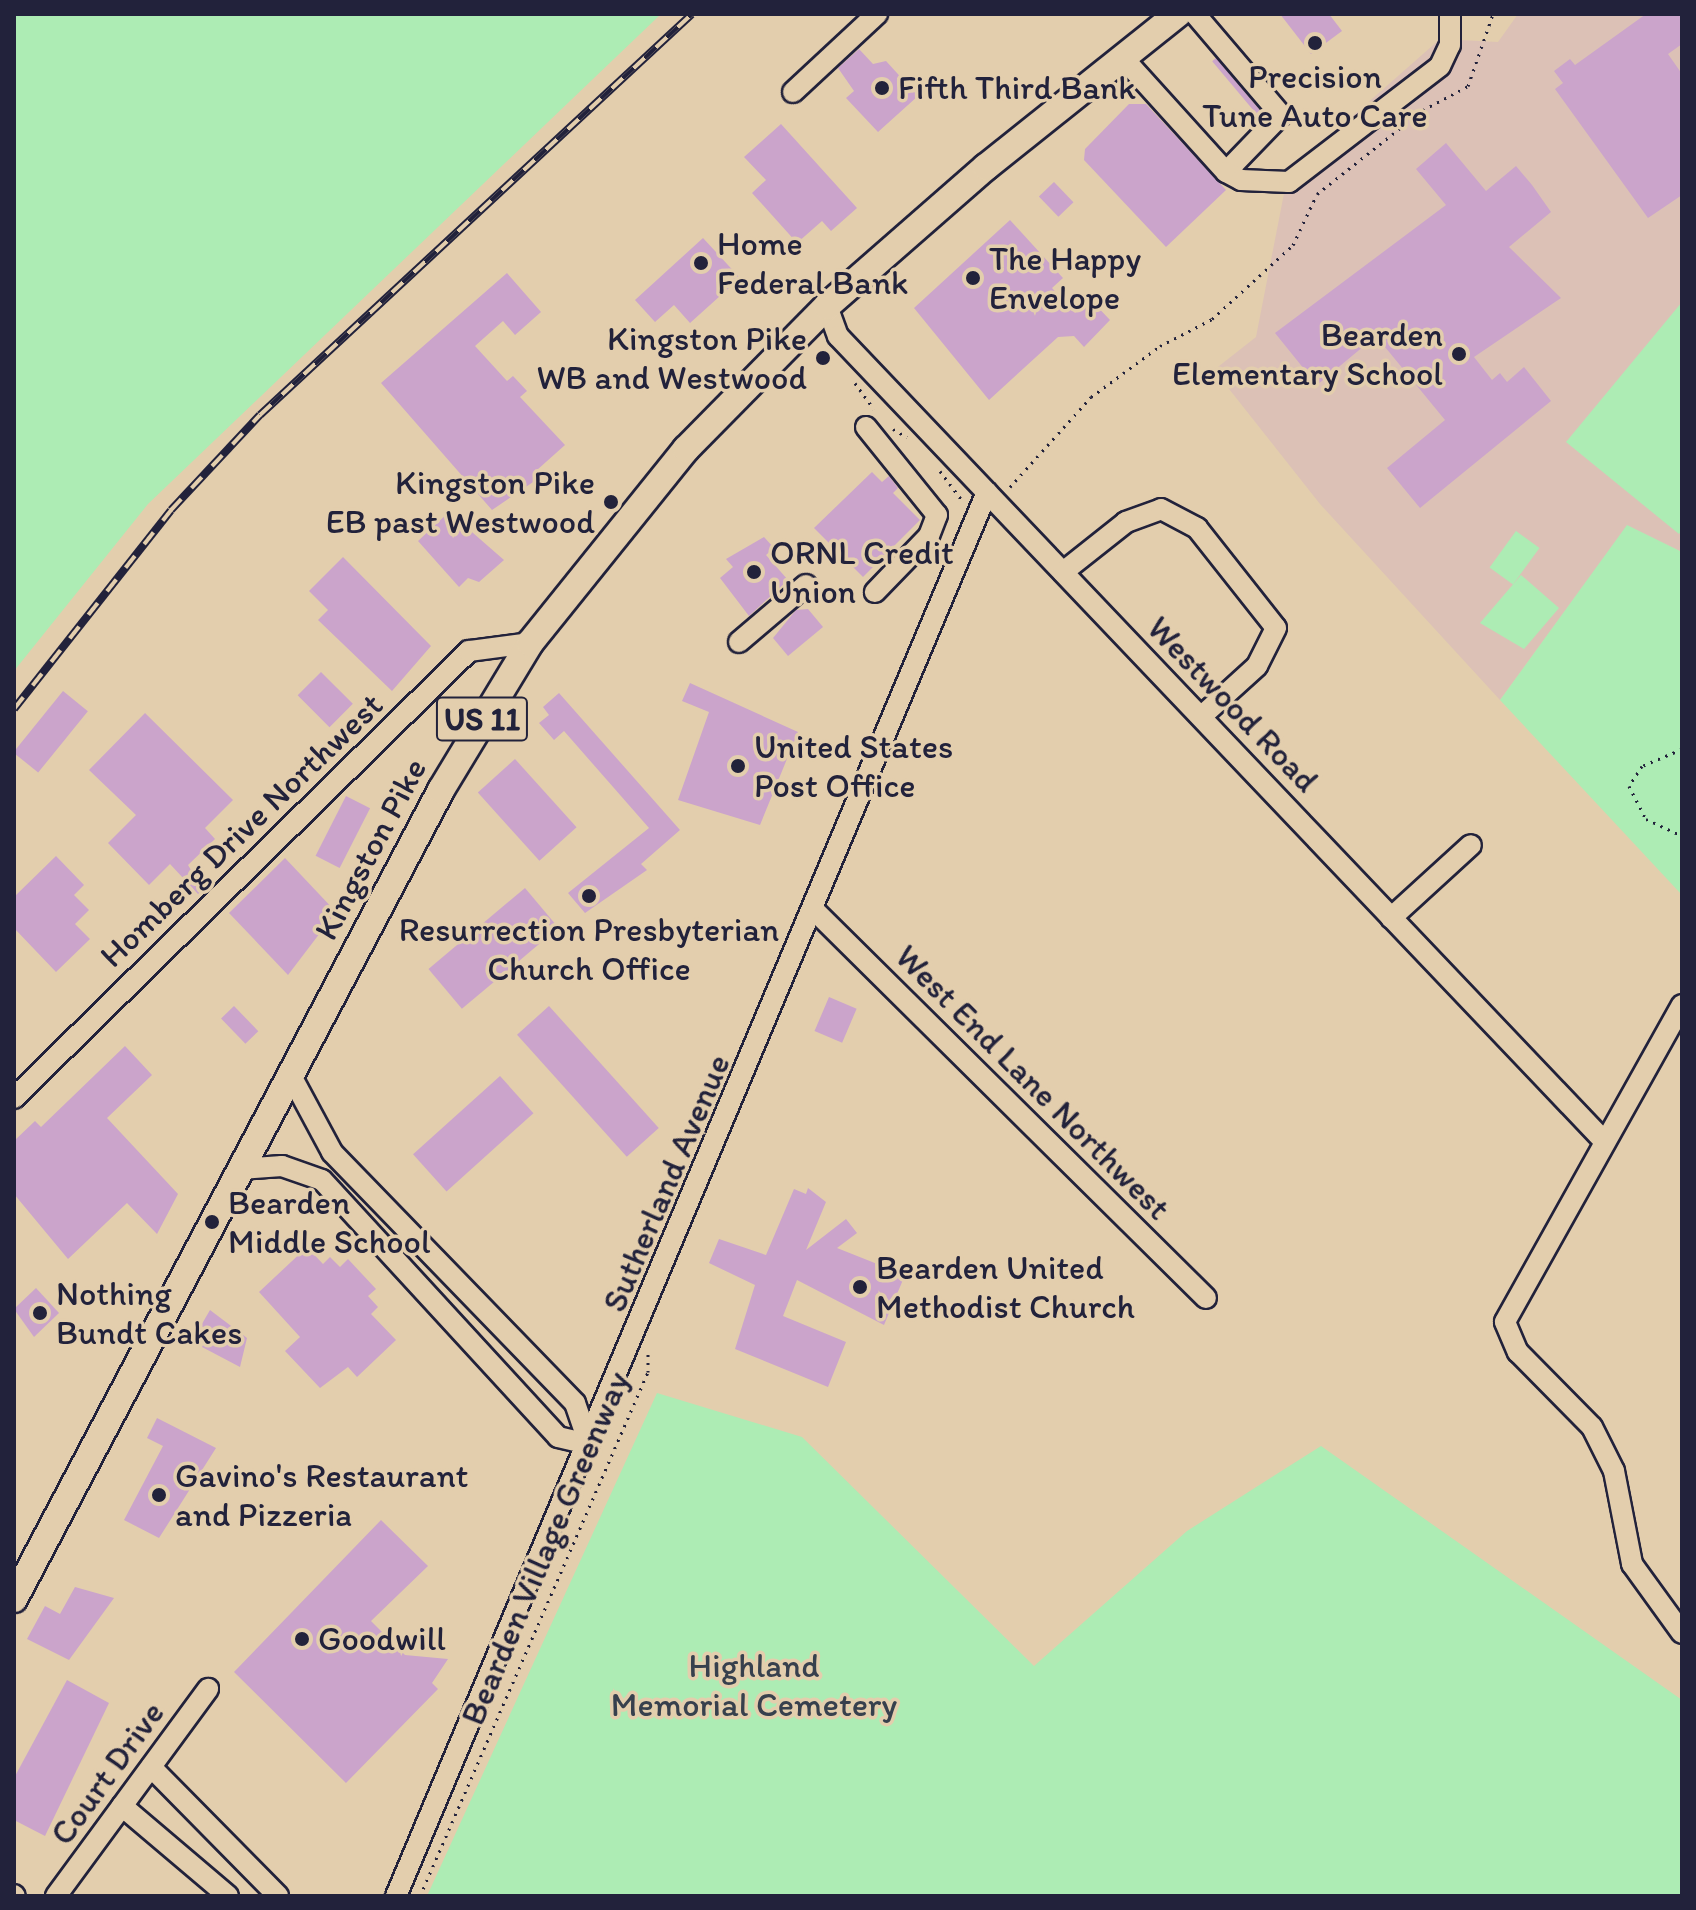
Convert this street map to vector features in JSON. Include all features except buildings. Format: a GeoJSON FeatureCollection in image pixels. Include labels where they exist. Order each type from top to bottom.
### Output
{"type":"FeatureCollection","features":[{"type":"Feature","properties":{"kind":"main road","name":"Kingston Pike"},"geometry":{"type":"LineString","coordinates":[[14,1599],[441,790],[530,643],[686,449],[827,306],[1178,14]]}},
{"type":"Feature","properties":{"kind":"street"},"geometry":{"type":"LineString","coordinates":[[793,92],[877,14]]}},
{"type":"Feature","properties":{"kind":"street"},"geometry":{"type":"LineString","coordinates":[[1195,14],[1281,115],[1226,172]]}},
{"type":"Feature","properties":{"kind":"street"},"geometry":{"type":"LineString","coordinates":[[1123,58],[1226,172],[1269,183],[1303,178],[1440,66],[1450,45],[1450,14]]}},
{"type":"Feature","properties":{"kind":"street","name":"Westwood Road"},"geometry":{"type":"LineString","coordinates":[[827,306],[838,336],[1063,572],[1204,714],[1391,918],[1604,1141]]}},
{"type":"Feature","properties":{"kind":"street"},"geometry":{"type":"LineString","coordinates":[[866,427],[937,515],[929,536],[875,592]]}},
{"type":"Feature","properties":{"kind":"street","name":"Sutherland Avenue"},"geometry":{"type":"LineString","coordinates":[[396,1896],[815,911],[995,499]]}},
{"type":"Feature","properties":{"kind":"street"},"geometry":{"type":"LineString","coordinates":[[1063,572],[1126,522],[1161,509],[1197,528],[1276,628],[1257,666],[1204,714]]}},
{"type":"Feature","properties":{"kind":"street"},"geometry":{"type":"LineString","coordinates":[[739,642],[806,585]]}},
{"type":"Feature","properties":{"kind":"street","name":"Homberg Drive Northwest"},"geometry":{"type":"LineString","coordinates":[[14,1098],[469,651],[530,643]]}},
{"type":"Feature","properties":{"kind":"street"},"geometry":{"type":"LineString","coordinates":[[1391,918],[1471,845]]}},
{"type":"Feature","properties":{"kind":"street","name":"West End Lane Northwest"},"geometry":{"type":"LineString","coordinates":[[815,911],[1206,1298]]}},
{"type":"Feature","properties":{"kind":"street"},"geometry":{"type":"LineString","coordinates":[[1680,1626],[1632,1564],[1614,1471],[1592,1427],[1507,1338],[1511,1303],[1682,1005]]}},
{"type":"Feature","properties":{"kind":"street"},"geometry":{"type":"LineString","coordinates":[[290,1074],[332,1152],[575,1403],[589,1444]]}},
{"type":"Feature","properties":{"kind":"street"},"geometry":{"type":"LineString","coordinates":[[240,1169],[282,1166],[322,1180],[558,1437],[589,1444]]}},
{"type":"Feature","properties":{"kind":"street","name":"Court Drive"},"geometry":{"type":"LineString","coordinates":[[56,1896],[208,1689]]}},
{"type":"Feature","properties":{"kind":"street"},"geometry":{"type":"LineString","coordinates":[[151,1767],[278,1896]]}},
{"type":"Feature","properties":{"kind":"street"},"geometry":{"type":"LineString","coordinates":[[122,1806],[228,1896]]}},
{"type":"Feature","properties":{"kind":"path"},"geometry":{"type":"LineString","coordinates":[[995,499],[1091,397],[1160,346],[1212,319],[1293,245],[1317,194],[1423,110],[1468,86],[1493,14]]}},
{"type":"Feature","properties":{"kind":"path"},"geometry":{"type":"LineString","coordinates":[[1682,749],[1642,766],[1629,786],[1646,819],[1682,836]]}},
{"type":"Feature","properties":{"kind":"path","name":"Bearden Village Greenway"},"geometry":{"type":"LineString","coordinates":[[420,1896],[648,1372],[648,1343]]}},
{"type":"Feature","properties":{"kind":"shaded area","name":"Bearden Elementary School"},"geometry":{"type":"Polygon","coordinates":[[[1518,14],[1682,14],[1682,552],[1627,526],[1500,700],[1320,504],[1214,370],[1256,337],[1288,173],[1440,39],[1498,42],[1518,14]]]}},
{"type":"Feature","properties":{"kind":"green space"},"geometry":{"type":"Polygon","coordinates":[[[14,14],[661,14],[148,504],[14,671],[14,14]]]}},
{"type":"Feature","properties":{"kind":"green space"},"geometry":{"type":"Polygon","coordinates":[[[1682,302],[1682,530],[1679,534],[1566,442],[1682,302]]]}},
{"type":"Feature","properties":{"kind":"green space"},"geometry":{"type":"Polygon","coordinates":[[[1627,525],[1682,552],[1682,895],[1500,700],[1627,525]]]}},
{"type":"Feature","properties":{"kind":"green space"},"geometry":{"type":"Polygon","coordinates":[[[1516,531],[1539,548],[1513,584],[1490,567],[1516,531]]]}},
{"type":"Feature","properties":{"kind":"green space"},"geometry":{"type":"Polygon","coordinates":[[[1521,575],[1559,608],[1524,649],[1480,623],[1521,575]]]}},
{"type":"Feature","properties":{"kind":"green space","name":"Highland Memorial Cemetery"},"geometry":{"type":"Polygon","coordinates":[[[657,1393],[802,1437],[1034,1666],[1187,1531],[1321,1446],[1682,1700],[1682,1896],[427,1896],[657,1393]]]}},
{"type":"Feature","properties":{"kind":"railway"},"geometry":{"type":"LineString","coordinates":[[14,709],[171,510],[260,415],[692,14]]}},
{"type":"Feature","properties":{"kind":"place","name":"Precision Tune Auto Care"},"geometry":{"type":"Point","coordinates":[1315,43]}},
{"type":"Feature","properties":{"kind":"place","name":"Fifth Third Bank"},"geometry":{"type":"Point","coordinates":[882,88]}},
{"type":"Feature","properties":{"kind":"place","name":"Home Federal Bank"},"geometry":{"type":"Point","coordinates":[701,263]}},
{"type":"Feature","properties":{"kind":"place","name":"The Happy Envelope"},"geometry":{"type":"Point","coordinates":[973,278]}},
{"type":"Feature","properties":{"kind":"place","name":"Bearden Elementary School"},"geometry":{"type":"Point","coordinates":[1459,354]}},
{"type":"Feature","properties":{"kind":"place","name":"Kingston Pike WB and Westwood"},"geometry":{"type":"Point","coordinates":[823,358]}},
{"type":"Feature","properties":{"kind":"place","name":"Kingston Pike EB past Westwood"},"geometry":{"type":"Point","coordinates":[611,502]}},
{"type":"Feature","properties":{"kind":"place","name":"ORNL Credit Union"},"geometry":{"type":"Point","coordinates":[754,572]}},
{"type":"Feature","properties":{"kind":"place","name":"United States Post Office"},"geometry":{"type":"Point","coordinates":[738,766]}},
{"type":"Feature","properties":{"kind":"place","name":"Resurrection Presbyterian Church Office"},"geometry":{"type":"Point","coordinates":[589,896]}},
{"type":"Feature","properties":{"kind":"place","name":"Bearden Middle School"},"geometry":{"type":"Point","coordinates":[212,1222]}},
{"type":"Feature","properties":{"kind":"place","name":"Bearden United Methodist Church"},"geometry":{"type":"Point","coordinates":[860,1287]}},
{"type":"Feature","properties":{"kind":"place","name":"Nothing Bundt Cakes"},"geometry":{"type":"Point","coordinates":[40,1313]}},
{"type":"Feature","properties":{"kind":"place","name":"Gavino's Restaurant and Pizzeria"},"geometry":{"type":"Point","coordinates":[159,1495]}},
{"type":"Feature","properties":{"kind":"place","name":"Goodwill"},"geometry":{"type":"Point","coordinates":[302,1639]}}]}
